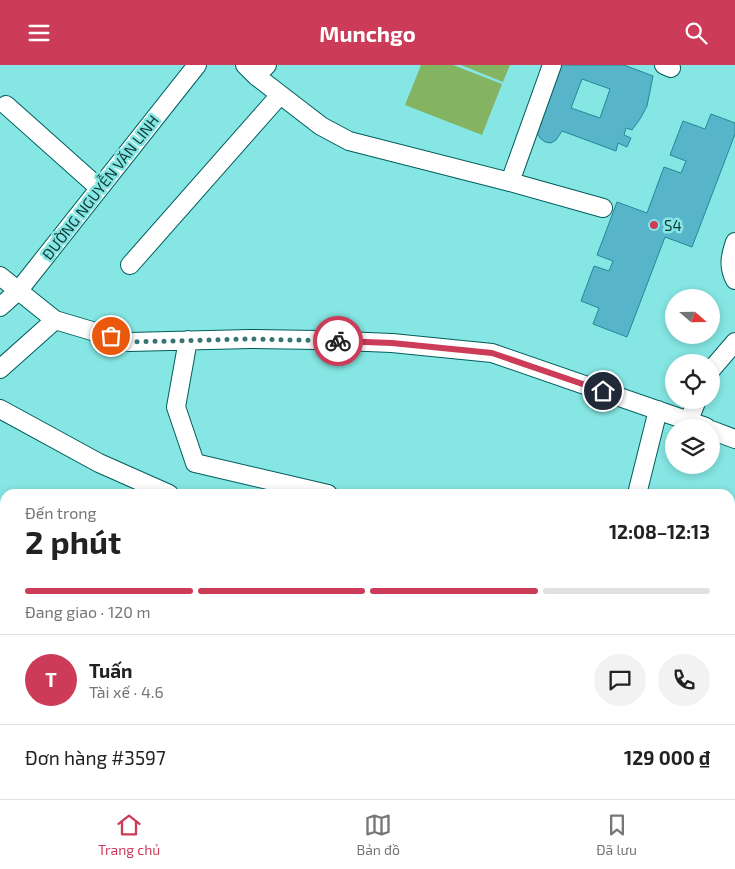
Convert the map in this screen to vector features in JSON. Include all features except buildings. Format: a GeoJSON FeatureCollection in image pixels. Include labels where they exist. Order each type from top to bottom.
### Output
{"type":"FeatureCollection","features":[{"type":"Feature","properties":{"kind":"street","name":"ĐƯỜNG NGUYỄN VĂN LINH"},"geometry":{"type":"LineString","coordinates":[[0,307],[19,290],[197,65]]}},
{"type":"Feature","properties":{"kind":"street"},"geometry":{"type":"LineString","coordinates":[[510,182],[552,65]]}},
{"type":"Feature","properties":{"kind":"street"},"geometry":{"type":"LineString","coordinates":[[256,69],[280,95],[333,134],[349,141],[603,208]]}},
{"type":"Feature","properties":{"kind":"street"},"geometry":{"type":"LineString","coordinates":[[130,265],[280,95]]}},
{"type":"Feature","properties":{"kind":"street"},"geometry":{"type":"LineString","coordinates":[[6,105],[99,188]]}},
{"type":"Feature","properties":{"kind":"street"},"geometry":{"type":"LineString","coordinates":[[735,242],[730,261],[730,270],[735,280]]}},
{"type":"Feature","properties":{"kind":"street"},"geometry":{"type":"LineString","coordinates":[[0,276],[56,321],[129,342],[270,339],[392,343],[492,353],[686,419]]}},
{"type":"Feature","properties":{"kind":"street"},"geometry":{"type":"LineString","coordinates":[[0,369],[56,321]]}},
{"type":"Feature","properties":{"kind":"street"},"geometry":{"type":"LineString","coordinates":[[188,340],[176,407],[196,463],[305,489]]}},
{"type":"Feature","properties":{"kind":"street"},"geometry":{"type":"LineString","coordinates":[[720,360],[735,342]]}},
{"type":"Feature","properties":{"kind":"street"},"geometry":{"type":"LineString","coordinates":[[0,409],[99,463],[158,489]]}},
{"type":"Feature","properties":{"kind":"street"},"geometry":{"type":"LineString","coordinates":[[638,489],[658,410]]}},
{"type":"Feature","properties":{"kind":"street"},"geometry":{"type":"LineString","coordinates":[[720,433],[735,439]]}},
{"type":"Feature","properties":{"kind":"green space"},"geometry":{"type":"Polygon","coordinates":[[[421,65],[453,65],[502,84],[482,135],[405,105],[421,65]]]}},
{"type":"Feature","properties":{"kind":"green space"},"geometry":{"type":"Polygon","coordinates":[[[461,65],[510,65],[503,82],[461,65]]]}},
{"type":"Feature","properties":{"kind":"way so far"},"geometry":{"type":"LineString","coordinates":[[111,336],[129,342],[250,339],[338,341]]}},
{"type":"Feature","properties":{"kind":"place","name":"S4"},"geometry":{"type":"Point","coordinates":[654,225]}},
{"type":"Feature","properties":{"kind":"route"},"geometry":{"type":"LineString","coordinates":[[338,341],[392,343],[492,353],[603,391]]}}]}
